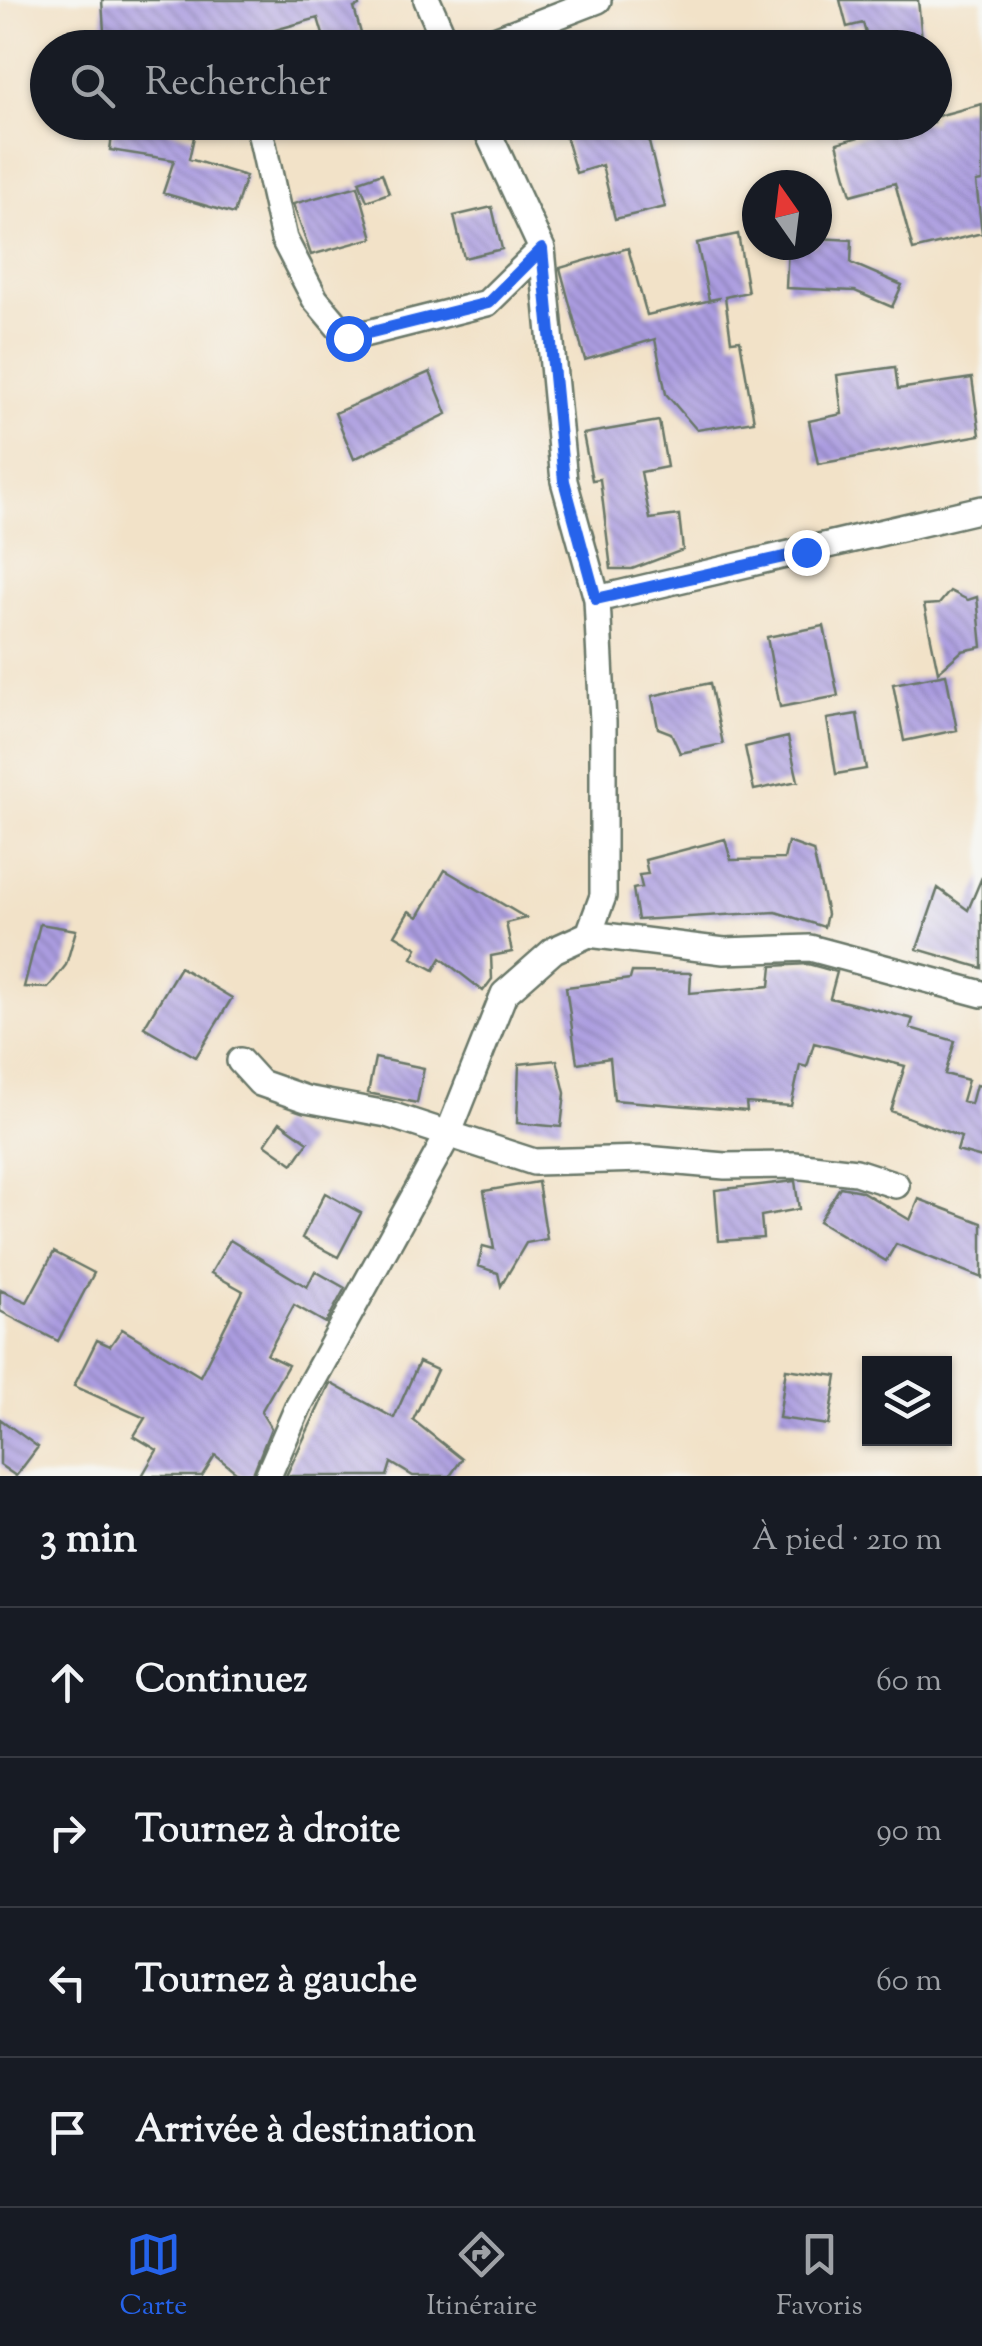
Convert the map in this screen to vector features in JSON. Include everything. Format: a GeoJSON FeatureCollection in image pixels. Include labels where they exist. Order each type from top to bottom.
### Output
{"type":"FeatureCollection","features":[{"type":"Feature","properties":{"kind":"street"},"geometry":{"type":"LineString","coordinates":[[428,0],[440,30]]}},
{"type":"Feature","properties":{"kind":"street"},"geometry":{"type":"LineString","coordinates":[[520,30],[598,0]]}},
{"type":"Feature","properties":{"kind":"street"},"geometry":{"type":"LineString","coordinates":[[262,140],[284,239],[315,298],[348,338],[488,303],[542,249]]}},
{"type":"Feature","properties":{"kind":"street"},"geometry":{"type":"LineString","coordinates":[[491,140],[542,249],[564,481],[596,599],[604,722],[603,896],[589,934]]}},
{"type":"Feature","properties":{"kind":"street"},"geometry":{"type":"LineString","coordinates":[[596,599],[982,509]]}},
{"type":"Feature","properties":{"kind":"street"},"geometry":{"type":"LineString","coordinates":[[268,1476],[298,1406],[447,1137],[504,994],[554,950],[589,934],[724,951],[810,948],[982,994]]}},
{"type":"Feature","properties":{"kind":"street"},"geometry":{"type":"LineString","coordinates":[[240,1061],[260,1084],[306,1099],[387,1114],[447,1137],[534,1162],[645,1159],[725,1166],[794,1165],[856,1172],[896,1185]]}},
{"type":"Feature","properties":{"kind":"building"},"geometry":{"type":"Polygon","coordinates":[[[102,0],[358,0],[359,6],[354,8],[360,30],[322,30],[318,18],[275,30],[104,30],[102,0]]]}},
{"type":"Feature","properties":{"kind":"building"},"geometry":{"type":"Polygon","coordinates":[[[840,0],[918,0],[921,30],[865,30],[863,23],[847,27],[840,0]]]}},
{"type":"Feature","properties":{"kind":"building"},"geometry":{"type":"Polygon","coordinates":[[[982,104],[982,181],[976,182],[982,233],[913,250],[895,183],[851,195],[837,143],[952,140],[952,112],[982,104]]]}},
{"type":"Feature","properties":{"kind":"building"},"geometry":{"type":"Polygon","coordinates":[[[111,140],[193,140],[189,159],[246,176],[234,214],[163,193],[174,160],[110,150],[111,140]]]}},
{"type":"Feature","properties":{"kind":"building"},"geometry":{"type":"Polygon","coordinates":[[[566,140],[648,140],[665,207],[615,219],[602,165],[576,173],[566,140]]]}},
{"type":"Feature","properties":{"kind":"building"},"geometry":{"type":"Polygon","coordinates":[[[382,173],[389,193],[367,201],[359,181],[382,173]]]}},
{"type":"Feature","properties":{"kind":"building"},"geometry":{"type":"Polygon","coordinates":[[[358,186],[373,238],[311,255],[293,204],[358,186]]]}},
{"type":"Feature","properties":{"kind":"building"},"geometry":{"type":"Polygon","coordinates":[[[492,207],[502,249],[464,258],[454,216],[492,207]]]}},
{"type":"Feature","properties":{"kind":"building"},"geometry":{"type":"Polygon","coordinates":[[[738,234],[748,292],[725,297],[731,341],[740,340],[754,421],[697,430],[666,394],[655,339],[585,360],[560,268],[628,248],[647,315],[720,298],[709,300],[697,243],[738,234]]]}},
{"type":"Feature","properties":{"kind":"building"},"geometry":{"type":"Polygon","coordinates":[[[832,239],[852,240],[851,263],[902,285],[892,307],[855,291],[786,288],[787,260],[832,260],[832,239]]]}},
{"type":"Feature","properties":{"kind":"building"},"geometry":{"type":"Polygon","coordinates":[[[895,367],[898,389],[972,378],[980,435],[818,464],[809,421],[842,414],[837,375],[895,367]]]}},
{"type":"Feature","properties":{"kind":"building"},"geometry":{"type":"Polygon","coordinates":[[[430,372],[447,414],[354,459],[335,413],[430,372]]]}},
{"type":"Feature","properties":{"kind":"building"},"geometry":{"type":"Polygon","coordinates":[[[659,421],[667,467],[641,472],[650,519],[679,515],[683,550],[632,569],[611,569],[600,479],[592,480],[583,434],[659,421]]]}},
{"type":"Feature","properties":{"kind":"building"},"geometry":{"type":"Polygon","coordinates":[[[950,591],[968,600],[977,597],[982,647],[962,651],[938,672],[924,605],[939,604],[950,591]]]}},
{"type":"Feature","properties":{"kind":"building"},"geometry":{"type":"Polygon","coordinates":[[[824,626],[838,696],[780,707],[767,637],[824,626]]]}},
{"type":"Feature","properties":{"kind":"building"},"geometry":{"type":"Polygon","coordinates":[[[946,674],[957,730],[904,741],[893,684],[946,674]]]}},
{"type":"Feature","properties":{"kind":"building"},"geometry":{"type":"Polygon","coordinates":[[[710,683],[723,744],[680,753],[671,733],[658,728],[652,696],[710,683]]]}},
{"type":"Feature","properties":{"kind":"building"},"geometry":{"type":"Polygon","coordinates":[[[857,714],[866,769],[836,774],[827,719],[857,714]]]}},
{"type":"Feature","properties":{"kind":"building"},"geometry":{"type":"Polygon","coordinates":[[[788,737],[798,781],[754,790],[745,747],[788,737]]]}},
{"type":"Feature","properties":{"kind":"building"},"geometry":{"type":"Polygon","coordinates":[[[725,839],[731,860],[784,859],[788,842],[813,851],[827,914],[824,927],[776,912],[638,920],[633,889],[642,887],[639,875],[648,874],[645,860],[725,839]]]}},
{"type":"Feature","properties":{"kind":"building"},"geometry":{"type":"Polygon","coordinates":[[[445,870],[526,918],[506,923],[512,952],[491,956],[492,979],[483,991],[441,958],[434,970],[412,958],[417,948],[395,935],[409,911],[418,917],[445,870]]]}},
{"type":"Feature","properties":{"kind":"building"},"geometry":{"type":"Polygon","coordinates":[[[982,877],[982,968],[917,949],[938,888],[968,910],[982,877]]]}},
{"type":"Feature","properties":{"kind":"building"},"geometry":{"type":"Polygon","coordinates":[[[40,924],[76,930],[66,965],[48,988],[24,987],[40,924]]]}},
{"type":"Feature","properties":{"kind":"building"},"geometry":{"type":"Polygon","coordinates":[[[808,964],[837,972],[830,998],[913,1019],[910,1028],[955,1041],[945,1074],[968,1080],[962,1101],[971,1104],[976,1085],[982,1086],[982,1158],[957,1151],[961,1137],[891,1111],[905,1066],[814,1043],[807,1067],[800,1065],[791,1106],[746,1103],[747,1111],[614,1100],[610,1058],[577,1063],[566,987],[630,979],[632,972],[691,973],[690,993],[770,986],[772,966],[808,964]]]}},
{"type":"Feature","properties":{"kind":"building"},"geometry":{"type":"Polygon","coordinates":[[[180,967],[232,998],[196,1057],[144,1027],[180,967]]]}},
{"type":"Feature","properties":{"kind":"building"},"geometry":{"type":"Polygon","coordinates":[[[375,1058],[424,1068],[417,1103],[368,1093],[375,1058]]]}},
{"type":"Feature","properties":{"kind":"building"},"geometry":{"type":"Polygon","coordinates":[[[557,1060],[565,1093],[561,1127],[517,1123],[519,1064],[557,1060]]]}},
{"type":"Feature","properties":{"kind":"building"},"geometry":{"type":"Polygon","coordinates":[[[280,1122],[308,1142],[293,1164],[265,1144],[280,1122]]]}},
{"type":"Feature","properties":{"kind":"building"},"geometry":{"type":"Polygon","coordinates":[[[795,1181],[799,1209],[761,1216],[763,1238],[719,1241],[715,1190],[795,1181]]]}},
{"type":"Feature","properties":{"kind":"building"},"geometry":{"type":"Polygon","coordinates":[[[538,1182],[547,1239],[526,1243],[501,1286],[498,1273],[478,1266],[483,1246],[494,1249],[484,1191],[538,1182]]]}},
{"type":"Feature","properties":{"kind":"building"},"geometry":{"type":"Polygon","coordinates":[[[840,1187],[861,1191],[910,1220],[919,1199],[982,1223],[982,1278],[896,1244],[886,1261],[819,1221],[840,1187]]]}},
{"type":"Feature","properties":{"kind":"building"},"geometry":{"type":"Polygon","coordinates":[[[325,1193],[361,1213],[338,1257],[302,1238],[325,1193]]]}},
{"type":"Feature","properties":{"kind":"building"},"geometry":{"type":"Polygon","coordinates":[[[230,1240],[307,1287],[315,1271],[345,1288],[326,1323],[294,1305],[267,1355],[288,1365],[261,1412],[271,1428],[252,1476],[241,1476],[215,1455],[202,1476],[142,1476],[157,1450],[134,1436],[145,1418],[74,1386],[97,1340],[110,1346],[122,1329],[200,1376],[243,1291],[211,1273],[230,1240]]]}},
{"type":"Feature","properties":{"kind":"building"},"geometry":{"type":"Polygon","coordinates":[[[54,1252],[94,1273],[58,1341],[0,1311],[0,1290],[27,1302],[54,1252]]]}},
{"type":"Feature","properties":{"kind":"building"},"geometry":{"type":"Polygon","coordinates":[[[419,1362],[437,1370],[413,1420],[462,1459],[450,1476],[413,1476],[391,1463],[387,1476],[286,1476],[330,1383],[394,1418],[419,1362]]]}},
{"type":"Feature","properties":{"kind":"building"},"geometry":{"type":"Polygon","coordinates":[[[786,1369],[837,1376],[829,1425],[779,1418],[786,1369]]]}},
{"type":"Feature","properties":{"kind":"building"},"geometry":{"type":"Polygon","coordinates":[[[0,1419],[38,1447],[16,1476],[0,1465],[0,1419]]]}},
{"type":"Feature","properties":{"kind":"route"},"geometry":{"type":"LineString","coordinates":[[348,338],[488,303],[542,249],[564,481],[596,599],[806,552]]}}]}
